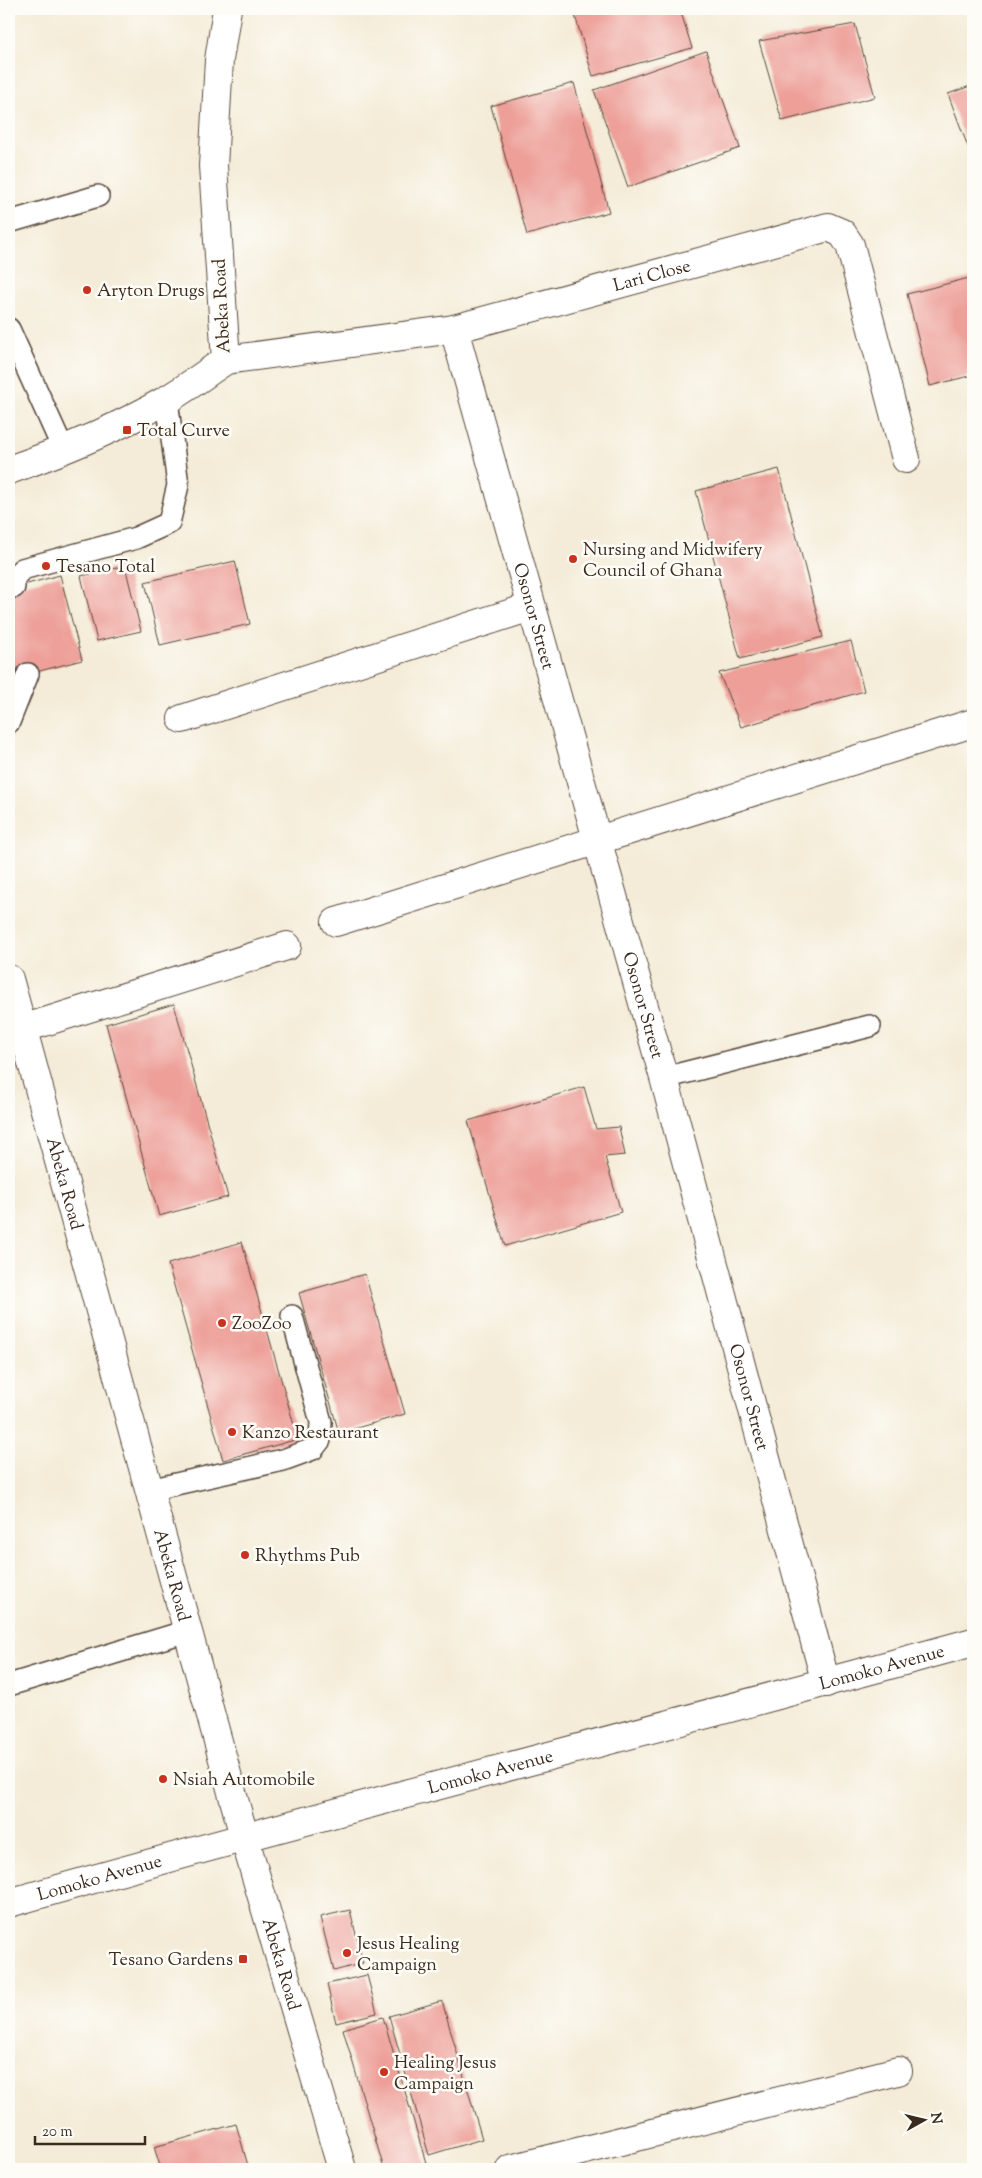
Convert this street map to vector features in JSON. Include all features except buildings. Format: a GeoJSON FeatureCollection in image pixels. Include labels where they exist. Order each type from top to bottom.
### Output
{"type":"FeatureCollection","features":[{"type":"Feature","properties":{"kind":"street","name":"Abeka Road"},"geometry":{"type":"LineString","coordinates":[[9,470],[64,451],[99,435],[167,400],[226,360],[213,166],[218,60],[227,9]]}},
{"type":"Feature","properties":{"kind":"street","name":"Lari Close"},"geometry":{"type":"LineString","coordinates":[[226,360],[454,329],[828,227],[842,233],[850,245],[906,459]]}},
{"type":"Feature","properties":{"kind":"street","name":"Osonor Street"},"geometry":{"type":"LineString","coordinates":[[454,329],[664,1078],[826,1683]]}},
{"type":"Feature","properties":{"kind":"street"},"geometry":{"type":"LineString","coordinates":[[182,719],[531,608]]}},
{"type":"Feature","properties":{"kind":"street"},"geometry":{"type":"LineString","coordinates":[[336,922],[973,723]]}},
{"type":"Feature","properties":{"kind":"street"},"geometry":{"type":"LineString","coordinates":[[22,1029],[287,946]]}},
{"type":"Feature","properties":{"kind":"street","name":"Abeka Road"},"geometry":{"type":"LineString","coordinates":[[9,979],[244,1836],[342,2169]]}},
{"type":"Feature","properties":{"kind":"street","name":"Lomoko Avenue"},"geometry":{"type":"LineString","coordinates":[[9,1903],[244,1836],[826,1683],[973,1642]]}},
{"type":"Feature","properties":{"kind":"street"},"geometry":{"type":"LineString","coordinates":[[510,2169],[898,2070]]}},
{"type":"Feature","properties":{"kind":"lane"},"geometry":{"type":"LineString","coordinates":[[9,222],[98,196]]}},
{"type":"Feature","properties":{"kind":"lane"},"geometry":{"type":"LineString","coordinates":[[9,329],[64,451]]}},
{"type":"Feature","properties":{"kind":"lane"},"geometry":{"type":"LineString","coordinates":[[14,587],[14,578],[22,569],[136,538],[169,523],[178,485],[167,400]]}},
{"type":"Feature","properties":{"kind":"lane"},"geometry":{"type":"LineString","coordinates":[[9,722],[28,674]]}},
{"type":"Feature","properties":{"kind":"lane"},"geometry":{"type":"LineString","coordinates":[[664,1078],[870,1026]]}},
{"type":"Feature","properties":{"kind":"lane"},"geometry":{"type":"LineString","coordinates":[[148,1490],[283,1460],[313,1449],[320,1440],[320,1422],[292,1316]]}},
{"type":"Feature","properties":{"kind":"lane"},"geometry":{"type":"LineString","coordinates":[[9,1685],[187,1631]]}},
{"type":"Feature","properties":{"kind":"place","name":"Aryton Drugs"},"geometry":{"type":"Point","coordinates":[87,290]}},
{"type":"Feature","properties":{"kind":"place","name":"Total Curve"},"geometry":{"type":"Point","coordinates":[127,430]}},
{"type":"Feature","properties":{"kind":"place","name":"Nursing and Midwifery Council of Ghana"},"geometry":{"type":"Point","coordinates":[573,559]}},
{"type":"Feature","properties":{"kind":"place","name":"Tesano Total"},"geometry":{"type":"Point","coordinates":[46,566]}},
{"type":"Feature","properties":{"kind":"place","name":"ZooZoo"},"geometry":{"type":"Point","coordinates":[222,1323]}},
{"type":"Feature","properties":{"kind":"place","name":"Kanzo Restaurant"},"geometry":{"type":"Point","coordinates":[232,1432]}},
{"type":"Feature","properties":{"kind":"place","name":"Rhythms Pub"},"geometry":{"type":"Point","coordinates":[245,1555]}},
{"type":"Feature","properties":{"kind":"place","name":"Nsiah Automobile"},"geometry":{"type":"Point","coordinates":[163,1779]}},
{"type":"Feature","properties":{"kind":"place","name":"Jesus Healing Campaign"},"geometry":{"type":"Point","coordinates":[347,1953]}},
{"type":"Feature","properties":{"kind":"place","name":"Tesano Gardens"},"geometry":{"type":"Point","coordinates":[243,1959]}},
{"type":"Feature","properties":{"kind":"place","name":"Healing Jesus Campaign"},"geometry":{"type":"Point","coordinates":[384,2072]}}]}
